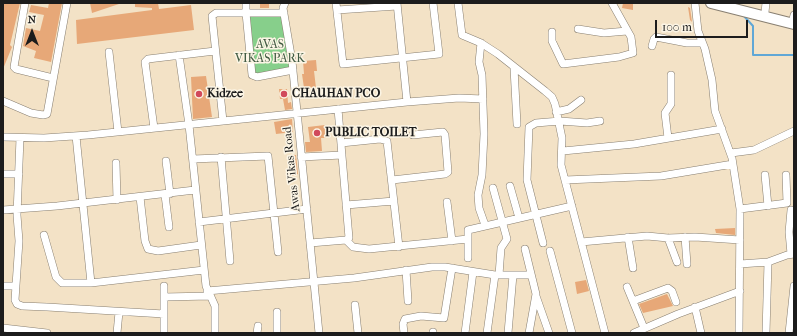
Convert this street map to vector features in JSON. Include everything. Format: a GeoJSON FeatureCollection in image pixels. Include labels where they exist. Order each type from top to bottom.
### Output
{"type":"FeatureCollection","features":[{"type":"Feature","properties":{"kind":"street"},"geometry":{"type":"LineString","coordinates":[[26,3],[14,67],[16,69],[53,78]]}},
{"type":"Feature","properties":{"kind":"street"},"geometry":{"type":"LineString","coordinates":[[3,101],[31,113],[46,114],[52,91],[67,3]]}},
{"type":"Feature","properties":{"kind":"street"},"geometry":{"type":"LineString","coordinates":[[246,3],[252,75],[257,76],[293,70]]}},
{"type":"Feature","properties":{"kind":"street","name":"Awas Vikas Road"},"geometry":{"type":"LineString","coordinates":[[285,3],[284,13],[293,70],[319,333]]}},
{"type":"Feature","properties":{"kind":"street"},"geometry":{"type":"LineString","coordinates":[[406,102],[402,58],[397,4],[337,6],[343,64],[402,58],[439,54],[433,3]]}},
{"type":"Feature","properties":{"kind":"street"},"geometry":{"type":"LineString","coordinates":[[458,3],[462,35],[481,43],[552,97],[560,121],[563,151],[561,166],[605,333]]}},
{"type":"Feature","properties":{"kind":"street"},"geometry":{"type":"LineString","coordinates":[[552,32],[552,41],[563,64],[619,57],[633,52],[631,37],[612,3]]}},
{"type":"Feature","properties":{"kind":"street"},"geometry":{"type":"LineString","coordinates":[[695,3],[698,31],[712,80],[715,111],[731,153],[740,209],[739,333]]}},
{"type":"Feature","properties":{"kind":"street"},"geometry":{"type":"LineString","coordinates":[[711,3],[794,19]]}},
{"type":"Feature","properties":{"kind":"street"},"geometry":{"type":"LineString","coordinates":[[750,11],[765,8],[794,19]]}},
{"type":"Feature","properties":{"kind":"street"},"geometry":{"type":"LineString","coordinates":[[223,121],[212,16],[216,13],[284,13]]}},
{"type":"Feature","properties":{"kind":"street"},"geometry":{"type":"LineString","coordinates":[[578,29],[604,33],[627,31]]}},
{"type":"Feature","properties":{"kind":"street"},"geometry":{"type":"LineString","coordinates":[[652,46],[654,38],[656,37],[687,43],[702,43]]}},
{"type":"Feature","properties":{"kind":"street"},"geometry":{"type":"LineString","coordinates":[[481,43],[479,62],[482,75],[483,99],[482,174],[478,195],[479,208],[485,225]]}},
{"type":"Feature","properties":{"kind":"street"},"geometry":{"type":"LineString","coordinates":[[154,128],[145,62],[148,59],[215,51]]}},
{"type":"Feature","properties":{"kind":"street"},"geometry":{"type":"LineString","coordinates":[[109,52],[118,132]]}},
{"type":"Feature","properties":{"kind":"street"},"geometry":{"type":"LineString","coordinates":[[178,55],[189,125],[193,159],[194,190],[204,270],[209,294],[214,306],[215,333]]}},
{"type":"Feature","properties":{"kind":"street"},"geometry":{"type":"LineString","coordinates":[[514,68],[517,124]]}},
{"type":"Feature","properties":{"kind":"street"},"geometry":{"type":"LineString","coordinates":[[668,138],[666,113],[671,104],[671,75]]}},
{"type":"Feature","properties":{"kind":"street"},"geometry":{"type":"LineString","coordinates":[[3,137],[20,138],[76,136],[406,102],[459,98],[483,99]]}},
{"type":"Feature","properties":{"kind":"street"},"geometry":{"type":"LineString","coordinates":[[556,112],[569,109],[582,100]]}},
{"type":"Feature","properties":{"kind":"street"},"geometry":{"type":"LineString","coordinates":[[338,109],[346,205],[350,234],[349,238],[346,240]]}},
{"type":"Feature","properties":{"kind":"street"},"geometry":{"type":"LineString","coordinates":[[543,243],[527,180],[529,127],[536,123],[560,121],[587,123],[600,121]]}},
{"type":"Feature","properties":{"kind":"street"},"geometry":{"type":"LineString","coordinates":[[563,151],[620,146],[722,129]]}},
{"type":"Feature","properties":{"kind":"street"},"geometry":{"type":"LineString","coordinates":[[731,153],[754,150],[794,131]]}},
{"type":"Feature","properties":{"kind":"street"},"geometry":{"type":"LineString","coordinates":[[392,180],[445,174],[448,172],[445,135],[442,132],[413,135]]}},
{"type":"Feature","properties":{"kind":"street"},"geometry":{"type":"LineString","coordinates":[[76,136],[91,283]]}},
{"type":"Feature","properties":{"kind":"street"},"geometry":{"type":"LineString","coordinates":[[20,138],[18,208],[19,241],[15,300],[17,304],[22,306],[164,314]]}},
{"type":"Feature","properties":{"kind":"street"},"geometry":{"type":"LineString","coordinates":[[341,143],[380,139],[387,141],[399,247]]}},
{"type":"Feature","properties":{"kind":"street"},"geometry":{"type":"LineString","coordinates":[[301,157],[342,155]]}},
{"type":"Feature","properties":{"kind":"street"},"geometry":{"type":"LineString","coordinates":[[193,159],[268,156],[278,252]]}},
{"type":"Feature","properties":{"kind":"street"},"geometry":{"type":"LineString","coordinates":[[221,157],[230,261]]}},
{"type":"Feature","properties":{"kind":"street"},"geometry":{"type":"LineString","coordinates":[[166,162],[169,227]]}},
{"type":"Feature","properties":{"kind":"street"},"geometry":{"type":"LineString","coordinates":[[116,163],[117,200]]}},
{"type":"Feature","properties":{"kind":"street"},"geometry":{"type":"LineString","coordinates":[[565,180],[661,176],[733,164]]}},
{"type":"Feature","properties":{"kind":"street"},"geometry":{"type":"LineString","coordinates":[[3,174],[19,174]]}},
{"type":"Feature","properties":{"kind":"street"},"geometry":{"type":"LineString","coordinates":[[740,209],[784,204],[788,201],[786,174]]}},
{"type":"Feature","properties":{"kind":"street"},"geometry":{"type":"LineString","coordinates":[[765,175],[768,206]]}},
{"type":"Feature","properties":{"kind":"street"},"geometry":{"type":"LineString","coordinates":[[510,186],[519,218]]}},
{"type":"Feature","properties":{"kind":"street"},"geometry":{"type":"LineString","coordinates":[[487,333],[500,248],[506,240],[493,188]]}},
{"type":"Feature","properties":{"kind":"street"},"geometry":{"type":"LineString","coordinates":[[3,210],[117,200],[194,190]]}},
{"type":"Feature","properties":{"kind":"street"},"geometry":{"type":"LineString","coordinates":[[140,197],[145,241],[148,249],[158,251],[202,245]]}},
{"type":"Feature","properties":{"kind":"street"},"geometry":{"type":"LineString","coordinates":[[346,205],[394,201]]}},
{"type":"Feature","properties":{"kind":"street"},"geometry":{"type":"LineString","coordinates":[[447,202],[452,241]]}},
{"type":"Feature","properties":{"kind":"street"},"geometry":{"type":"LineString","coordinates":[[468,258],[468,230],[572,206]]}},
{"type":"Feature","properties":{"kind":"street"},"geometry":{"type":"LineString","coordinates":[[199,222],[307,209]]}},
{"type":"Feature","properties":{"kind":"street"},"geometry":{"type":"LineString","coordinates":[[740,264],[768,262],[793,254],[789,232],[791,210]]}},
{"type":"Feature","properties":{"kind":"street"},"geometry":{"type":"LineString","coordinates":[[44,235],[54,270],[59,281],[68,283],[91,283],[204,270]]}},
{"type":"Feature","properties":{"kind":"street"},"geometry":{"type":"LineString","coordinates":[[581,242],[647,236],[740,240]]}},
{"type":"Feature","properties":{"kind":"street"},"geometry":{"type":"LineString","coordinates":[[628,237],[633,268]]}},
{"type":"Feature","properties":{"kind":"street"},"geometry":{"type":"LineString","coordinates":[[685,237],[686,264]]}},
{"type":"Feature","properties":{"kind":"street"},"geometry":{"type":"LineString","coordinates":[[668,238],[677,262]]}},
{"type":"Feature","properties":{"kind":"street"},"geometry":{"type":"LineString","coordinates":[[310,243],[346,240],[357,249],[399,247],[468,239]]}},
{"type":"Feature","properties":{"kind":"street"},"geometry":{"type":"LineString","coordinates":[[525,249],[536,294],[549,333]]}},
{"type":"Feature","properties":{"kind":"street"},"geometry":{"type":"LineString","coordinates":[[550,251],[572,333]]}},
{"type":"Feature","properties":{"kind":"street"},"geometry":{"type":"LineString","coordinates":[[766,333],[768,262]]}},
{"type":"Feature","properties":{"kind":"street"},"geometry":{"type":"LineString","coordinates":[[164,298],[314,282],[432,267],[452,268],[497,275],[531,275]]}},
{"type":"Feature","properties":{"kind":"street"},"geometry":{"type":"LineString","coordinates":[[404,333],[403,324],[405,319],[421,316],[444,318],[452,268]]}},
{"type":"Feature","properties":{"kind":"street"},"geometry":{"type":"LineString","coordinates":[[406,270],[408,301]]}},
{"type":"Feature","properties":{"kind":"street"},"geometry":{"type":"LineString","coordinates":[[465,333],[473,272]]}},
{"type":"Feature","properties":{"kind":"street"},"geometry":{"type":"LineString","coordinates":[[508,333],[513,275]]}},
{"type":"Feature","properties":{"kind":"street"},"geometry":{"type":"LineString","coordinates":[[3,286],[16,286]]}},
{"type":"Feature","properties":{"kind":"street"},"geometry":{"type":"LineString","coordinates":[[164,286],[164,333]]}},
{"type":"Feature","properties":{"kind":"street"},"geometry":{"type":"LineString","coordinates":[[789,333],[794,286]]}},
{"type":"Feature","properties":{"kind":"street"},"geometry":{"type":"LineString","coordinates":[[627,287],[647,329]]}},
{"type":"Feature","properties":{"kind":"street"},"geometry":{"type":"LineString","coordinates":[[633,301],[668,288],[672,291],[676,302]]}},
{"type":"Feature","properties":{"kind":"street"},"geometry":{"type":"LineString","coordinates":[[634,333],[740,291]]}},
{"type":"Feature","properties":{"kind":"street"},"geometry":{"type":"LineString","coordinates":[[529,333],[536,294]]}},
{"type":"Feature","properties":{"kind":"street"},"geometry":{"type":"LineString","coordinates":[[355,305],[358,333]]}},
{"type":"Feature","properties":{"kind":"street"},"geometry":{"type":"LineString","coordinates":[[695,308],[701,333]]}},
{"type":"Feature","properties":{"kind":"street"},"geometry":{"type":"LineString","coordinates":[[117,333],[119,312]]}},
{"type":"Feature","properties":{"kind":"street"},"geometry":{"type":"LineString","coordinates":[[277,312],[277,333]]}},
{"type":"Feature","properties":{"kind":"street"},"geometry":{"type":"LineString","coordinates":[[3,328],[47,333]]}},
{"type":"Feature","properties":{"kind":"green space","name":"AVAS VIKAS PARK"},"geometry":{"type":"Polygon","coordinates":[[[283,14],[292,68],[254,76],[247,15],[283,14]]]}},
{"type":"Feature","properties":{"kind":"building"},"geometry":{"type":"Polygon","coordinates":[[[3,3],[20,3],[10,45],[12,47],[3,69],[3,3]]]}},
{"type":"Feature","properties":{"kind":"building"},"geometry":{"type":"Polygon","coordinates":[[[49,3],[62,3],[51,62],[34,58],[36,51],[23,46],[26,28],[40,31],[44,15],[29,12],[31,5],[48,8],[49,3]]]}},
{"type":"Feature","properties":{"kind":"building"},"geometry":{"type":"Polygon","coordinates":[[[90,3],[119,3],[119,4],[92,13],[90,3]]]}},
{"type":"Feature","properties":{"kind":"building"},"geometry":{"type":"Polygon","coordinates":[[[135,3],[158,3],[159,9],[191,5],[194,30],[77,44],[76,20],[152,10],[152,8],[135,7],[135,3]]]}},
{"type":"Feature","properties":{"kind":"building"},"geometry":{"type":"Polygon","coordinates":[[[260,3],[269,3],[269,8],[260,8],[260,3]]]}},
{"type":"Feature","properties":{"kind":"building"},"geometry":{"type":"Polygon","coordinates":[[[623,3],[633,3],[633,10],[622,8],[623,3]]]}},
{"type":"Feature","properties":{"kind":"building"},"geometry":{"type":"Polygon","coordinates":[[[688,7],[690,8],[692,22],[690,20],[688,7]]]}},
{"type":"Feature","properties":{"kind":"building"},"geometry":{"type":"Polygon","coordinates":[[[316,60],[317,71],[314,71],[316,88],[304,88],[302,74],[304,74],[303,61],[316,60]]]}},
{"type":"Feature","properties":{"kind":"building","name":"Kidzee"},"geometry":{"type":"Polygon","coordinates":[[[206,76],[212,117],[193,119],[191,77],[206,76]]]}},
{"type":"Feature","properties":{"kind":"building"},"geometry":{"type":"Polygon","coordinates":[[[279,89],[287,89],[288,103],[291,102],[292,109],[285,110],[283,99],[280,99],[279,89]]]}},
{"type":"Feature","properties":{"kind":"building"},"geometry":{"type":"Polygon","coordinates":[[[308,89],[309,94],[301,96],[301,90],[308,89]]]}},
{"type":"Feature","properties":{"kind":"building"},"geometry":{"type":"Polygon","coordinates":[[[292,119],[293,132],[276,134],[274,122],[292,119]]]}},
{"type":"Feature","properties":{"kind":"building"},"geometry":{"type":"Polygon","coordinates":[[[325,125],[326,138],[321,138],[322,151],[306,152],[305,142],[310,142],[308,127],[325,125]]]}},
{"type":"Feature","properties":{"kind":"building"},"geometry":{"type":"Polygon","coordinates":[[[296,155],[298,174],[292,176],[289,156],[296,155]]]}},
{"type":"Feature","properties":{"kind":"building"},"geometry":{"type":"Polygon","coordinates":[[[735,228],[735,235],[716,233],[715,229],[735,228]]]}},
{"type":"Feature","properties":{"kind":"building"},"geometry":{"type":"Polygon","coordinates":[[[586,280],[589,291],[577,294],[575,282],[586,280]]]}},
{"type":"Feature","properties":{"kind":"building"},"geometry":{"type":"Polygon","coordinates":[[[667,294],[673,306],[643,313],[639,304],[667,294]]]}},
{"type":"Feature","properties":{"kind":"waterway"},"geometry":{"type":"LineString","coordinates":[[743,15],[753,26],[753,55],[794,55]]}},
{"type":"Feature","properties":{"kind":"place","name":"Kidzee"},"geometry":{"type":"Point","coordinates":[199,94]}},
{"type":"Feature","properties":{"kind":"place","name":"CHAUHAN PCO"},"geometry":{"type":"Point","coordinates":[284,94]}},
{"type":"Feature","properties":{"kind":"place","name":"PUBLIC TOILET"},"geometry":{"type":"Point","coordinates":[317,133]}}]}
